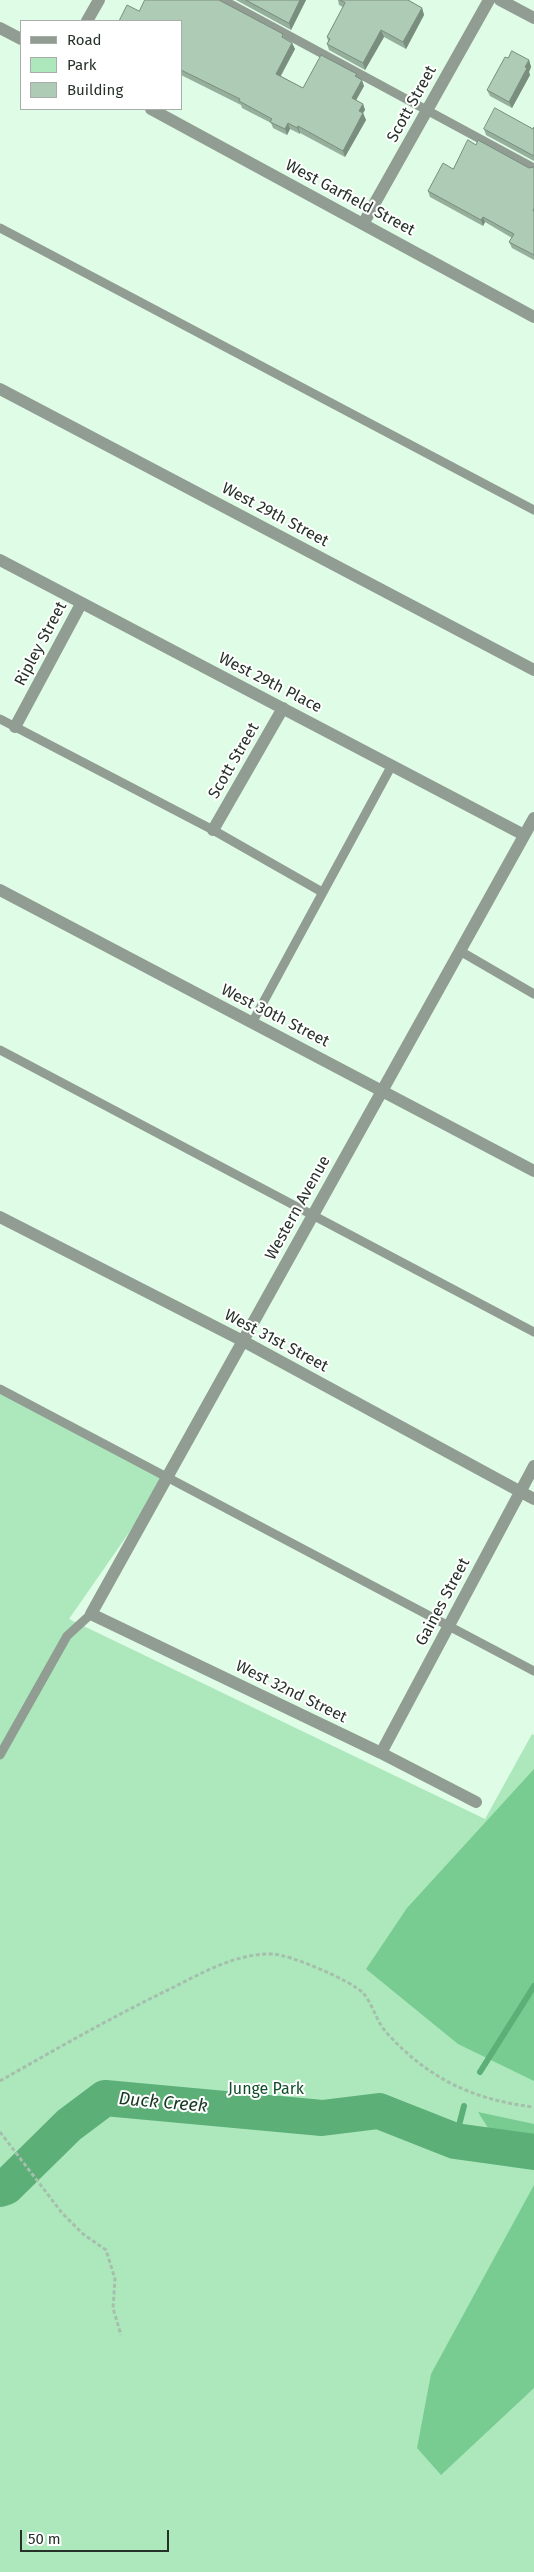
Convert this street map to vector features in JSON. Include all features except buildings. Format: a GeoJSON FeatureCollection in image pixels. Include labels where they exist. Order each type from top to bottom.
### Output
{"type":"FeatureCollection","features":[{"type":"Feature","properties":{"kind":"street"},"geometry":{"type":"LineString","coordinates":[[88,20],[99,0]]}},
{"type":"Feature","properties":{"kind":"street","name":"Scott Street"},"geometry":{"type":"LineString","coordinates":[[363,224],[489,0]]}},
{"type":"Feature","properties":{"kind":"street"},"geometry":{"type":"LineString","coordinates":[[500,0],[534,18]]}},
{"type":"Feature","properties":{"kind":"street"},"geometry":{"type":"LineString","coordinates":[[0,28],[20,38]]}},
{"type":"Feature","properties":{"kind":"street","name":"West Garfield Street"},"geometry":{"type":"LineString","coordinates":[[153,110],[534,317]]}},
{"type":"Feature","properties":{"kind":"street","name":"West 29th Street"},"geometry":{"type":"LineString","coordinates":[[0,389],[534,670]]}},
{"type":"Feature","properties":{"kind":"street","name":"West 29th Place"},"geometry":{"type":"LineString","coordinates":[[0,560],[81,604],[392,764],[524,835]]}},
{"type":"Feature","properties":{"kind":"street","name":"Ripley Street"},"geometry":{"type":"LineString","coordinates":[[15,727],[81,604]]}},
{"type":"Feature","properties":{"kind":"street","name":"Scott Street"},"geometry":{"type":"LineString","coordinates":[[213,830],[283,708]]}},
{"type":"Feature","properties":{"kind":"street","name":"Western Avenue"},"geometry":{"type":"LineString","coordinates":[[92,1614],[534,818]]}},
{"type":"Feature","properties":{"kind":"street","name":"West 30th Street"},"geometry":{"type":"LineString","coordinates":[[0,890],[382,1090],[534,1172]]}},
{"type":"Feature","properties":{"kind":"street","name":"West 31st Street"},"geometry":{"type":"LineString","coordinates":[[0,1217],[243,1341],[534,1499]]}},
{"type":"Feature","properties":{"kind":"street","name":"Gaines Street"},"geometry":{"type":"LineString","coordinates":[[381,1753],[534,1466]]}},
{"type":"Feature","properties":{"kind":"street","name":"West 32nd Street"},"geometry":{"type":"LineString","coordinates":[[92,1614],[381,1753],[476,1802]]}},
{"type":"Feature","properties":{"kind":"lane"},"geometry":{"type":"LineString","coordinates":[[223,0],[534,168]]}},
{"type":"Feature","properties":{"kind":"lane"},"geometry":{"type":"LineString","coordinates":[[0,228],[534,510]]}},
{"type":"Feature","properties":{"kind":"lane"},"geometry":{"type":"LineString","coordinates":[[0,719],[213,830],[322,892]]}},
{"type":"Feature","properties":{"kind":"lane"},"geometry":{"type":"LineString","coordinates":[[252,1023],[392,764]]}},
{"type":"Feature","properties":{"kind":"lane"},"geometry":{"type":"LineString","coordinates":[[460,951],[534,994]]}},
{"type":"Feature","properties":{"kind":"lane"},"geometry":{"type":"LineString","coordinates":[[0,1050],[534,1332]]}},
{"type":"Feature","properties":{"kind":"lane"},"geometry":{"type":"LineString","coordinates":[[0,1389],[534,1671]]}},
{"type":"Feature","properties":{"kind":"lane"},"geometry":{"type":"LineString","coordinates":[[0,1755],[67,1636],[92,1614]]}},
{"type":"Feature","properties":{"kind":"path"},"geometry":{"type":"LineString","coordinates":[[0,2081],[97,2025],[227,1961],[274,1954],[331,1972],[363,1993],[384,2031],[421,2067],[462,2090],[510,2104],[534,2107]]}},
{"type":"Feature","properties":{"kind":"path"},"geometry":{"type":"LineString","coordinates":[[0,2132],[47,2195],[83,2234],[106,2250],[115,2279],[113,2308],[121,2335]]}},
{"type":"Feature","properties":{"kind":"green space","name":"Junge Park"},"geometry":{"type":"Polygon","coordinates":[[[0,1392],[167,1478],[69,1619],[485,1819],[532,1734],[534,1735],[534,2572],[0,2572],[0,1392]]]}},
{"type":"Feature","properties":{"kind":"green space"},"geometry":{"type":"Polygon","coordinates":[[[534,1769],[534,2081],[458,2044],[366,1969],[407,1908],[534,1769]]]}},
{"type":"Feature","properties":{"kind":"green space"},"geometry":{"type":"Polygon","coordinates":[[[478,2112],[534,2124],[534,2141],[488,2128],[478,2112]]]}},
{"type":"Feature","properties":{"kind":"green space"},"geometry":{"type":"Polygon","coordinates":[[[534,2185],[534,2388],[441,2475],[417,2448],[431,2374],[534,2185]]]}},
{"type":"Feature","properties":{"kind":"waterway"},"geometry":{"type":"LineString","coordinates":[[480,2072],[534,1986]]}},
{"type":"Feature","properties":{"kind":"waterway","name":"Duck Creek"},"geometry":{"type":"LineString","coordinates":[[0,2189],[6,2187],[69,2125],[105,2098],[322,2118],[379,2111],[455,2141],[534,2152]]}},
{"type":"Feature","properties":{"kind":"waterway"},"geometry":{"type":"LineString","coordinates":[[455,2141],[464,2106]]}}]}
